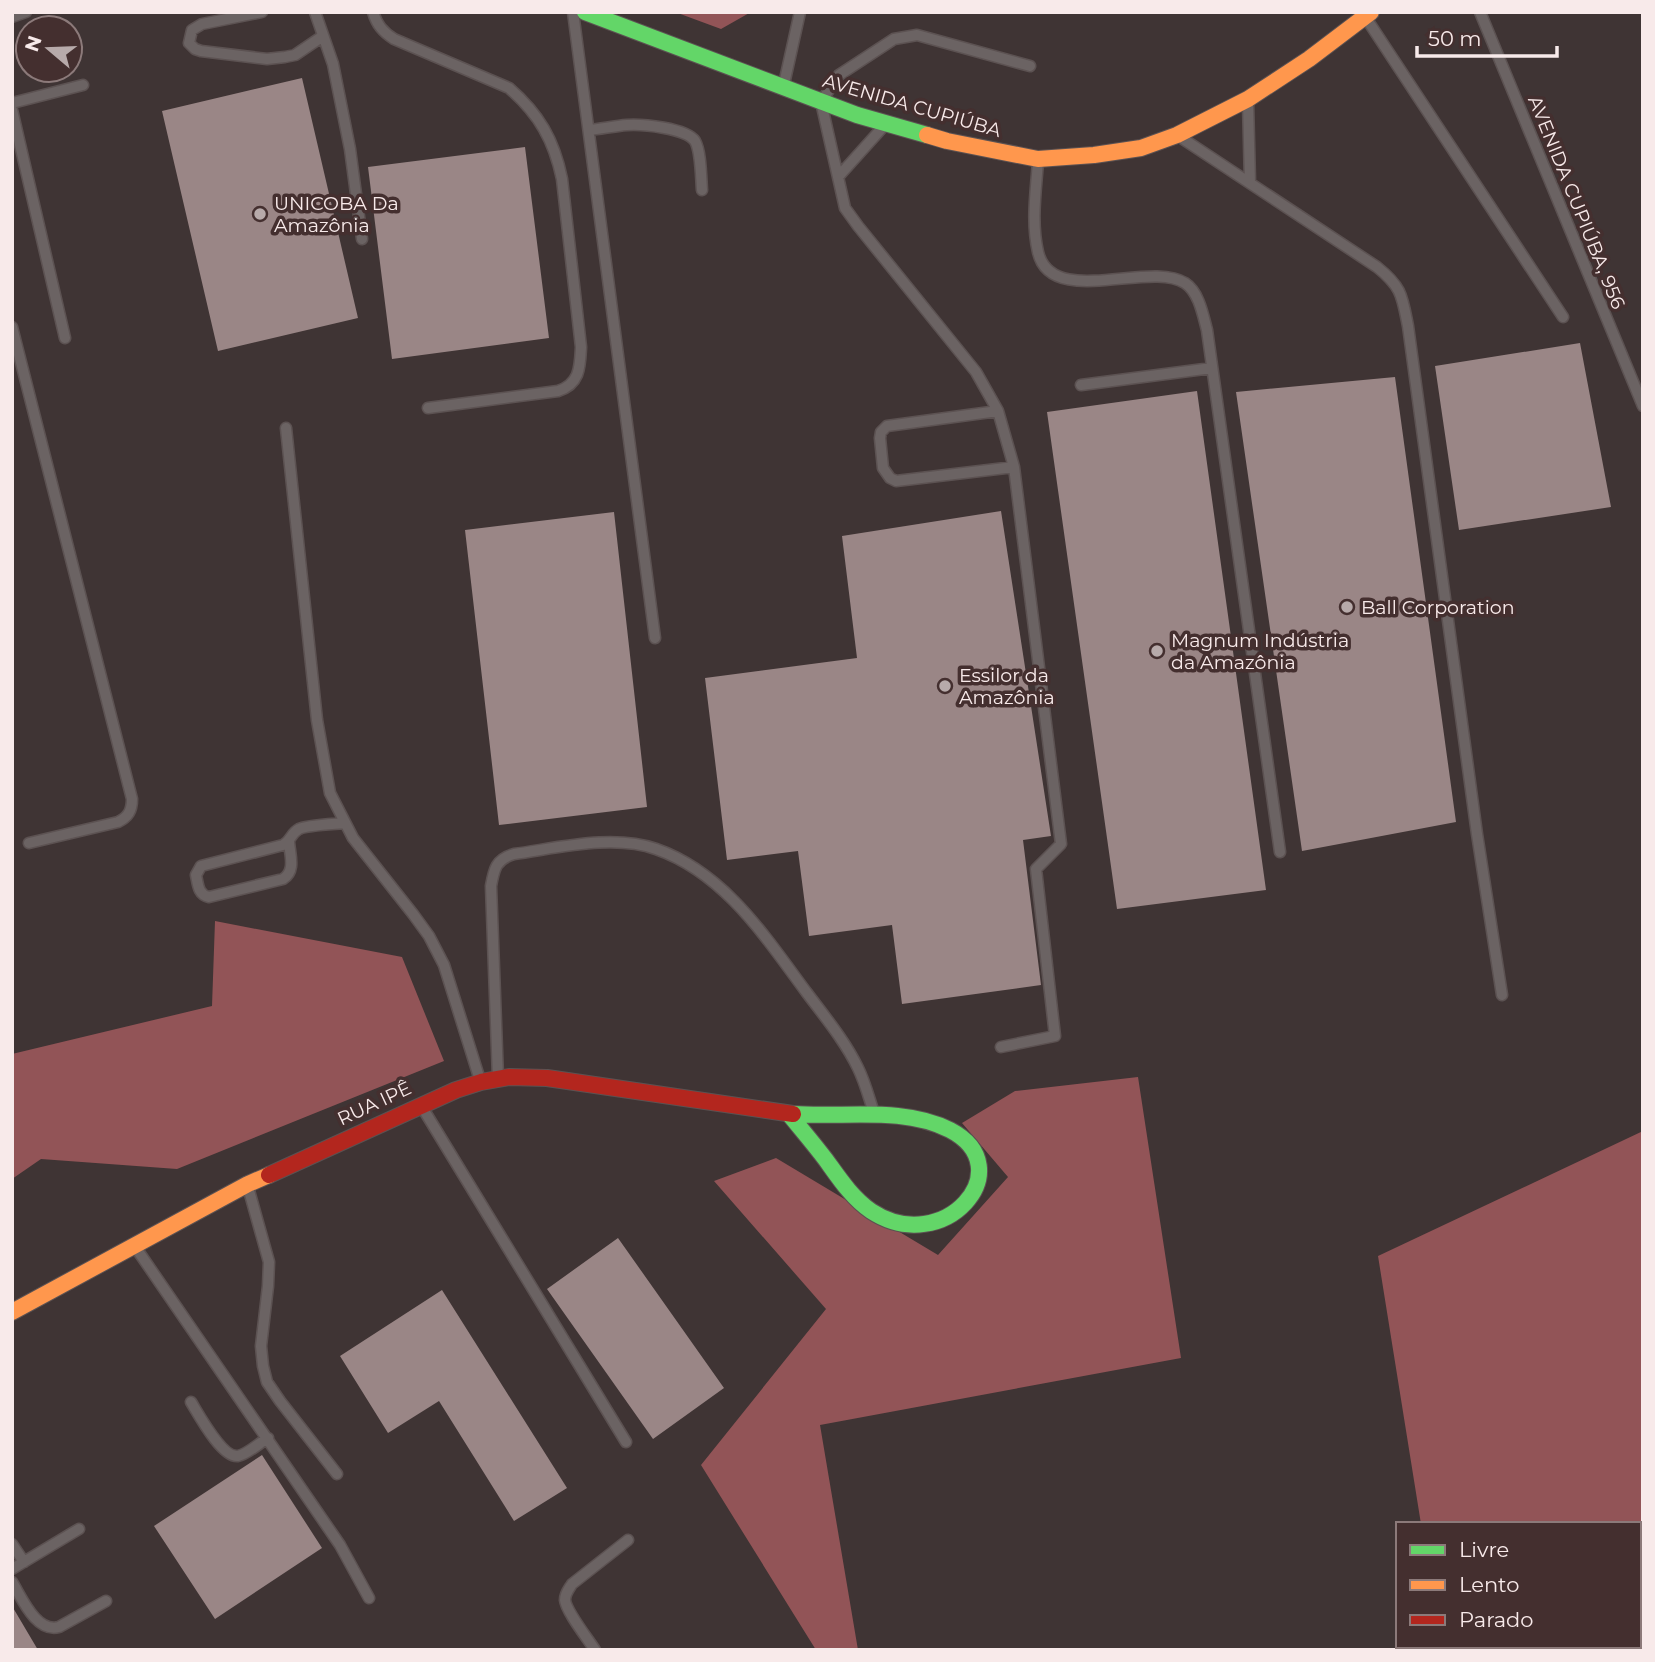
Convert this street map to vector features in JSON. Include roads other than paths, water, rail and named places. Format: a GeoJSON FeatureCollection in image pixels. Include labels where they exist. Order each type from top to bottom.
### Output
{"type":"FeatureCollection","features":[{"type":"Feature","properties":{"kind":"street","name":"AVENIDA CUPIÚBA"},"geometry":{"type":"LineString","coordinates":[[585,12],[857,115],[947,141],[1038,159],[1141,148],[1177,135],[1248,99],[1309,59],[1368,15]]}},
{"type":"Feature","properties":{"kind":"street","name":"RUA IPÊ"},"geometry":{"type":"LineString","coordinates":[[12,1312],[247,1184],[456,1090],[509,1077],[547,1078],[789,1114],[875,1115],[919,1119],[937,1124],[960,1136],[976,1153],[979,1173],[972,1194],[958,1212],[940,1222],[922,1225],[898,1222],[873,1212],[844,1184],[789,1114]]}},
{"type":"Feature","properties":{"kind":"lane"},"geometry":{"type":"LineString","coordinates":[[12,17],[26,12]]}},
{"type":"Feature","properties":{"kind":"lane"},"geometry":{"type":"LineString","coordinates":[[262,12],[202,24],[192,30],[189,43],[195,50],[267,59],[295,54],[323,36]]}},
{"type":"Feature","properties":{"kind":"lane"},"geometry":{"type":"LineString","coordinates":[[315,12],[333,64],[350,149],[362,239]]}},
{"type":"Feature","properties":{"kind":"lane"},"geometry":{"type":"LineString","coordinates":[[373,12],[380,28],[394,40],[509,88],[538,118],[549,136],[558,157],[562,179],[582,347],[577,376],[567,388],[558,391],[428,408]]}},
{"type":"Feature","properties":{"kind":"lane"},"geometry":{"type":"LineString","coordinates":[[573,12],[655,638]]}},
{"type":"Feature","properties":{"kind":"lane"},"geometry":{"type":"LineString","coordinates":[[783,87],[800,12]]}},
{"type":"Feature","properties":{"kind":"lane","name":"AVENIDA CUPIÚBA, 956"},"geometry":{"type":"LineString","coordinates":[[1480,12],[1643,406]]}},
{"type":"Feature","properties":{"kind":"lane"},"geometry":{"type":"LineString","coordinates":[[1368,15],[1563,317]]}},
{"type":"Feature","properties":{"kind":"lane"},"geometry":{"type":"LineString","coordinates":[[1001,1047],[1055,1036],[1036,869],[1061,844],[1014,467],[998,411],[976,372],[845,208],[821,102],[839,75],[894,39],[917,34],[1030,66]]}},
{"type":"Feature","properties":{"kind":"lane"},"geometry":{"type":"LineString","coordinates":[[12,103],[83,85]]}},
{"type":"Feature","properties":{"kind":"lane"},"geometry":{"type":"LineString","coordinates":[[1248,99],[1250,183]]}},
{"type":"Feature","properties":{"kind":"lane"},"geometry":{"type":"LineString","coordinates":[[12,110],[65,338]]}},
{"type":"Feature","properties":{"kind":"lane"},"geometry":{"type":"LineString","coordinates":[[838,177],[887,123]]}},
{"type":"Feature","properties":{"kind":"lane"},"geometry":{"type":"LineString","coordinates":[[589,130],[628,125],[643,126],[691,137],[698,147],[702,190]]}},
{"type":"Feature","properties":{"kind":"lane"},"geometry":{"type":"LineString","coordinates":[[1177,135],[1377,267],[1398,286],[1403,299],[1502,995]]}},
{"type":"Feature","properties":{"kind":"lane"},"geometry":{"type":"LineString","coordinates":[[1038,159],[1034,220],[1038,253],[1044,266],[1054,275],[1071,281],[1162,277],[1183,281],[1191,288],[1200,305],[1212,368],[1280,852]]}},
{"type":"Feature","properties":{"kind":"lane"},"geometry":{"type":"LineString","coordinates":[[12,327],[132,799],[130,813],[118,822],[29,843]]}},
{"type":"Feature","properties":{"kind":"lane"},"geometry":{"type":"LineString","coordinates":[[1081,385],[1212,368]]}},
{"type":"Feature","properties":{"kind":"lane"},"geometry":{"type":"LineString","coordinates":[[998,411],[887,426],[881,432],[880,438],[883,468],[890,478],[896,481],[1014,467]]}},
{"type":"Feature","properties":{"kind":"lane"},"geometry":{"type":"LineString","coordinates":[[286,429],[318,734],[330,793],[352,838],[429,936],[444,965],[481,1082]]}},
{"type":"Feature","properties":{"kind":"lane"},"geometry":{"type":"LineString","coordinates":[[289,842],[292,869],[283,879],[209,897],[200,892],[196,875],[201,866],[289,842],[299,829],[345,823]]}},
{"type":"Feature","properties":{"kind":"lane"},"geometry":{"type":"LineString","coordinates":[[498,1079],[491,886],[498,863],[504,857],[514,854],[599,843],[628,843],[655,849],[686,863],[722,889],[761,931],[858,1067],[875,1115]]}},
{"type":"Feature","properties":{"kind":"lane"},"geometry":{"type":"LineString","coordinates":[[420,1105],[626,1442]]}},
{"type":"Feature","properties":{"kind":"lane"},"geometry":{"type":"LineString","coordinates":[[247,1184],[269,1262],[261,1346],[262,1366],[267,1382],[280,1401],[337,1474]]}},
{"type":"Feature","properties":{"kind":"lane"},"geometry":{"type":"LineString","coordinates":[[134,1246],[340,1545],[369,1598]]}},
{"type":"Feature","properties":{"kind":"lane"},"geometry":{"type":"LineString","coordinates":[[191,1402],[227,1453],[237,1456],[243,1454],[268,1438]]}},
{"type":"Feature","properties":{"kind":"lane"},"geometry":{"type":"LineString","coordinates":[[12,1569],[79,1529]]}},
{"type":"Feature","properties":{"kind":"lane"},"geometry":{"type":"LineString","coordinates":[[595,1650],[567,1607],[567,1592],[572,1584],[628,1540]]}},
{"type":"Feature","properties":{"kind":"lane"},"geometry":{"type":"LineString","coordinates":[[12,1544],[24,1562]]}},
{"type":"Feature","properties":{"kind":"lane"},"geometry":{"type":"LineString","coordinates":[[12,1582],[36,1620],[54,1628],[106,1601]]}},
{"type":"Feature","properties":{"kind":"place","name":"UNICOBA Da Amazônia"},"geometry":{"type":"Point","coordinates":[260,214]}},
{"type":"Feature","properties":{"kind":"place","name":"Ball Corporation"},"geometry":{"type":"Point","coordinates":[1347,607]}},
{"type":"Feature","properties":{"kind":"place","name":"Magnum Indústria da Amazônia"},"geometry":{"type":"Point","coordinates":[1157,651]}},
{"type":"Feature","properties":{"kind":"place","name":"Essilor da Amazônia"},"geometry":{"type":"Point","coordinates":[945,686]}}]}
